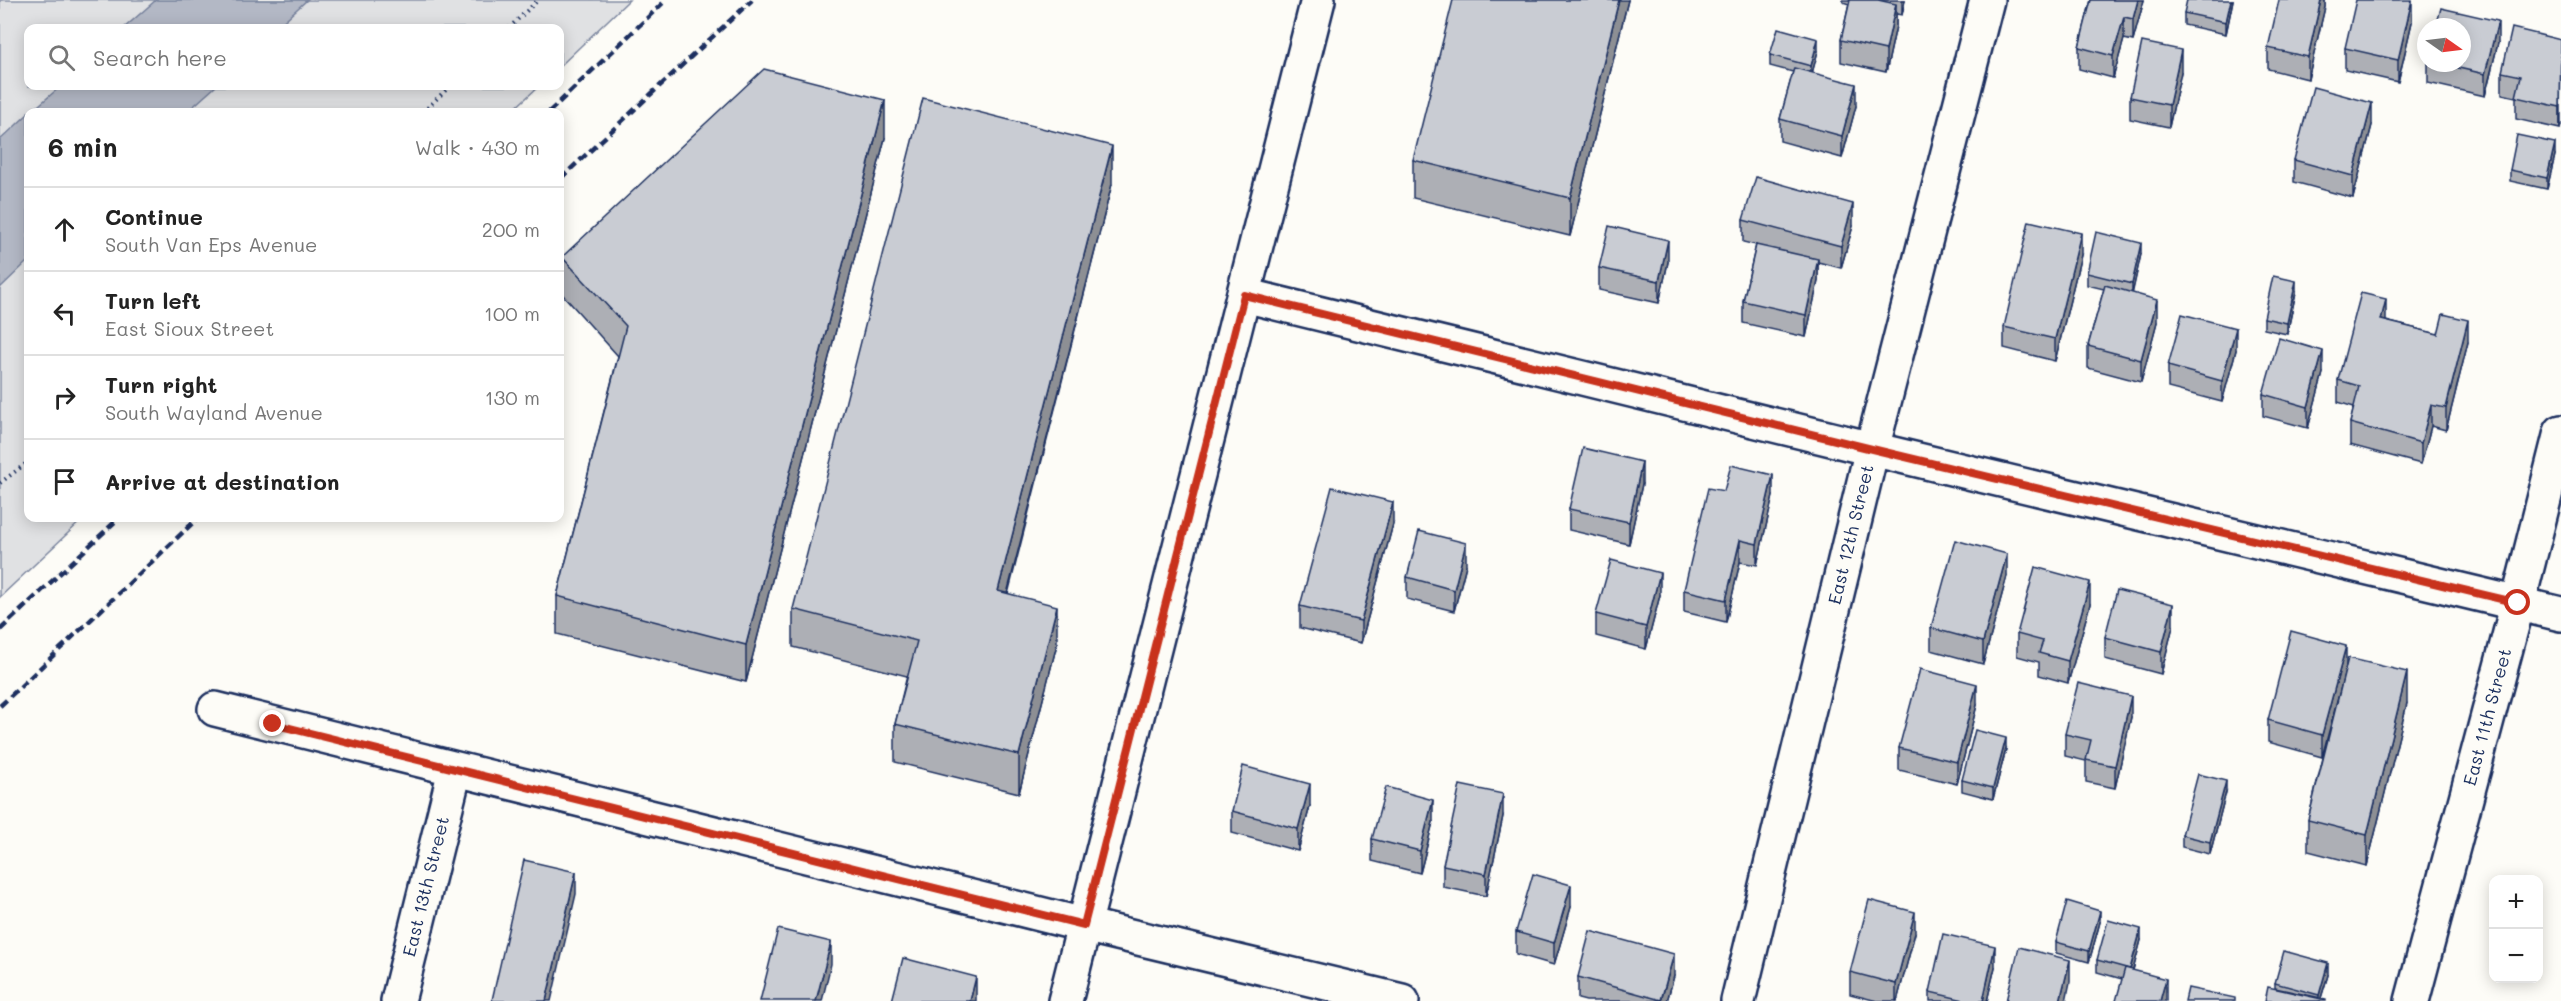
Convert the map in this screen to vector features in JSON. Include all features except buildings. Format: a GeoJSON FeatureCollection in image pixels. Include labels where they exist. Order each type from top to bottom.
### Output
{"type":"FeatureCollection","features":[{"type":"Feature","properties":{"kind":"street"},"geometry":{"type":"LineString","coordinates":[[1065,1001],[1318,0]]}},
{"type":"Feature","properties":{"kind":"street","name":"East 12th Street"},"geometry":{"type":"LineString","coordinates":[[1738,1001],[1872,449],[1987,0]]}},
{"type":"Feature","properties":{"kind":"street"},"geometry":{"type":"LineString","coordinates":[[1244,295],[1872,449],[2561,614]]}},
{"type":"Feature","properties":{"kind":"street","name":"East 11th Street"},"geometry":{"type":"LineString","coordinates":[[2412,1001],[2561,432]]}},
{"type":"Feature","properties":{"kind":"street"},"geometry":{"type":"LineString","coordinates":[[215,709],[1084,925],[1402,1001]]}},
{"type":"Feature","properties":{"kind":"street","name":"East 13th Street"},"geometry":{"type":"LineString","coordinates":[[398,1001],[455,770]]}},
{"type":"Feature","properties":{"kind":"path"},"geometry":{"type":"LineString","coordinates":[[513,24],[538,0]]}},
{"type":"Feature","properties":{"kind":"path"},"geometry":{"type":"LineString","coordinates":[[427,108],[446,90]]}},
{"type":"Feature","properties":{"kind":"path"},"geometry":{"type":"LineString","coordinates":[[0,483],[24,465]]}},
{"type":"Feature","properties":{"kind":"shaded area"},"geometry":{"type":"Polygon","coordinates":[[[0,0],[629,0],[564,62],[564,24],[24,24],[24,90],[535,90],[515,108],[24,108],[24,522],[80,522],[0,597],[0,0]]]}},
{"type":"Feature","properties":{"kind":"shaded area"},"geometry":{"type":"Polygon","coordinates":[[[156,0],[307,0],[280,24],[129,24],[156,0]]]}},
{"type":"Feature","properties":{"kind":"shaded area"},"geometry":{"type":"Polygon","coordinates":[[[56,90],[212,90],[191,108],[36,108],[56,90]]]}},
{"type":"Feature","properties":{"kind":"shaded area"},"geometry":{"type":"Polygon","coordinates":[[[24,118],[24,265],[0,288],[0,140],[24,118]]]}},
{"type":"Feature","properties":{"kind":"railway"},"geometry":{"type":"LineString","coordinates":[[553,108],[666,0]]}},
{"type":"Feature","properties":{"kind":"railway"},"geometry":{"type":"LineString","coordinates":[[564,175],[752,0]]}},
{"type":"Feature","properties":{"kind":"railway"},"geometry":{"type":"LineString","coordinates":[[0,630],[115,522]]}},
{"type":"Feature","properties":{"kind":"railway"},"geometry":{"type":"LineString","coordinates":[[0,706],[194,522]]}},
{"type":"Feature","properties":{"kind":"route"},"geometry":{"type":"LineString","coordinates":[[273,724],[1084,925],[1244,295],[1872,449],[2518,603]]}}]}
